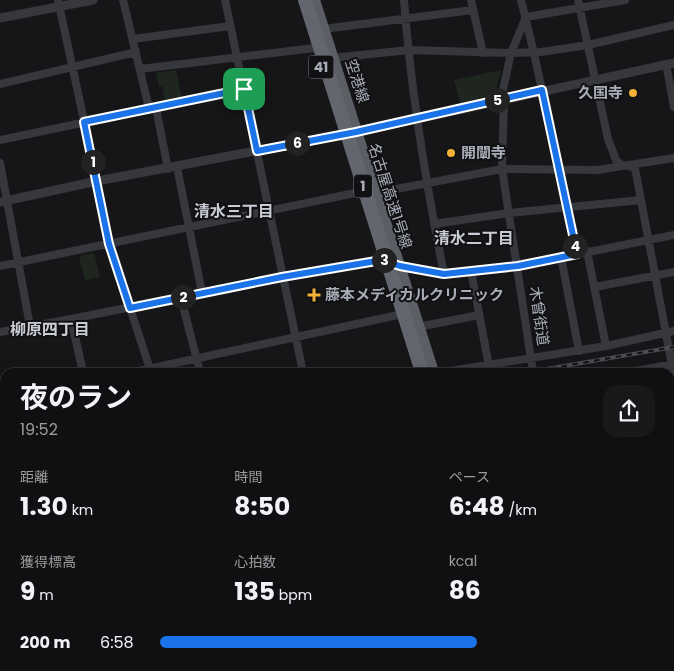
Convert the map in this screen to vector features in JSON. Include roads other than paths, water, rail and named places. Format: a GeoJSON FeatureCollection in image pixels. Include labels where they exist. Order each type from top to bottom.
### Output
{"type":"FeatureCollection","features":[{"type":"Feature","properties":{"kind":"highway","name":"空港線"},"geometry":{"type":"LineString","coordinates":[[300,0],[398,315],[417,368]]}},
{"type":"Feature","properties":{"kind":"highway","name":"名古屋高速1号線"},"geometry":{"type":"LineString","coordinates":[[304,0],[421,368]]}},
{"type":"Feature","properties":{"kind":"highway","name":"空港線"},"geometry":{"type":"LineString","coordinates":[[312,0],[432,368]]}},
{"type":"Feature","properties":{"kind":"highway","name":"名古屋高速1号線"},"geometry":{"type":"LineString","coordinates":[[312,0],[427,368]]}},
{"type":"Feature","properties":{"kind":"street"},"geometry":{"type":"LineString","coordinates":[[0,18],[58,3],[93,0]]}},
{"type":"Feature","properties":{"kind":"street"},"geometry":{"type":"LineString","coordinates":[[123,0],[140,69],[173,168],[202,293]]}},
{"type":"Feature","properties":{"kind":"street"},"geometry":{"type":"LineString","coordinates":[[225,0],[301,368]]}},
{"type":"Feature","properties":{"kind":"street"},"geometry":{"type":"LineString","coordinates":[[404,0],[426,183],[444,274]]}},
{"type":"Feature","properties":{"kind":"street"},"geometry":{"type":"LineString","coordinates":[[471,0],[483,53]]}},
{"type":"Feature","properties":{"kind":"street"},"geometry":{"type":"LineString","coordinates":[[522,0],[577,254]]}},
{"type":"Feature","properties":{"kind":"street"},"geometry":{"type":"LineString","coordinates":[[526,17],[579,4],[625,0]]}},
{"type":"Feature","properties":{"kind":"street"},"geometry":{"type":"LineString","coordinates":[[58,3],[109,244],[149,368]]}},
{"type":"Feature","properties":{"kind":"street"},"geometry":{"type":"LineString","coordinates":[[579,4],[608,139],[616,160],[625,166],[634,168],[655,276],[670,332],[673,364],[652,368]]}},
{"type":"Feature","properties":{"kind":"street"},"geometry":{"type":"LineString","coordinates":[[323,29],[473,10]]}},
{"type":"Feature","properties":{"kind":"street","name":"木曾街道"},"geometry":{"type":"LineString","coordinates":[[526,17],[511,53],[502,99],[502,169],[532,368]]}},
{"type":"Feature","properties":{"kind":"street"},"geometry":{"type":"LineString","coordinates":[[332,58],[409,50],[534,53],[588,45],[674,25]]}},
{"type":"Feature","properties":{"kind":"street"},"geometry":{"type":"LineString","coordinates":[[133,39],[230,26]]}},
{"type":"Feature","properties":{"kind":"street"},"geometry":{"type":"LineString","coordinates":[[140,69],[315,48]]}},
{"type":"Feature","properties":{"kind":"street"},"geometry":{"type":"LineString","coordinates":[[0,84],[136,52]]}},
{"type":"Feature","properties":{"kind":"street"},"geometry":{"type":"LineString","coordinates":[[4,202],[356,132],[542,90],[670,64],[674,107]]}},
{"type":"Feature","properties":{"kind":"street"},"geometry":{"type":"LineString","coordinates":[[0,140],[244,89]]}},
{"type":"Feature","properties":{"kind":"street"},"geometry":{"type":"LineString","coordinates":[[375,193],[502,169],[597,170],[674,158]]}},
{"type":"Feature","properties":{"kind":"street"},"geometry":{"type":"LineString","coordinates":[[0,162],[4,202],[30,326]]}},
{"type":"Feature","properties":{"kind":"street"},"geometry":{"type":"LineString","coordinates":[[0,266],[360,192]]}},
{"type":"Feature","properties":{"kind":"street"},"geometry":{"type":"LineString","coordinates":[[434,224],[641,200]]}},
{"type":"Feature","properties":{"kind":"street"},"geometry":{"type":"LineString","coordinates":[[0,332],[282,277],[382,260],[400,266],[444,274],[518,266],[674,235]]}},
{"type":"Feature","properties":{"kind":"street"},"geometry":{"type":"LineString","coordinates":[[587,251],[606,346]]}},
{"type":"Feature","properties":{"kind":"street"},"geometry":{"type":"LineString","coordinates":[[561,257],[579,351]]}},
{"type":"Feature","properties":{"kind":"street"},"geometry":{"type":"LineString","coordinates":[[471,271],[489,366]]}},
{"type":"Feature","properties":{"kind":"street"},"geometry":{"type":"LineString","coordinates":[[595,287],[674,272]]}},
{"type":"Feature","properties":{"kind":"street"},"geometry":{"type":"LineString","coordinates":[[181,298],[199,368]]}},
{"type":"Feature","properties":{"kind":"street"},"geometry":{"type":"LineString","coordinates":[[162,368],[398,315]]}},
{"type":"Feature","properties":{"kind":"street"},"geometry":{"type":"LineString","coordinates":[[418,327],[480,315]]}},
{"type":"Feature","properties":{"kind":"street"},"geometry":{"type":"LineString","coordinates":[[72,319],[83,368]]}},
{"type":"Feature","properties":{"kind":"street"},"geometry":{"type":"LineString","coordinates":[[474,368],[579,351],[670,332]]}},
{"type":"Feature","properties":{"kind":"railway"},"geometry":{"type":"LineString","coordinates":[[552,368],[674,347]]}},
{"type":"Feature","properties":{"kind":"place","name":"久国寺"},"geometry":{"type":"Point","coordinates":[633,93]}},
{"type":"Feature","properties":{"kind":"place","name":"開闡寺"},"geometry":{"type":"Point","coordinates":[451,153]}},
{"type":"Feature","properties":{"kind":"place","name":"藤本メディカルクリニック"},"geometry":{"type":"Point","coordinates":[314,295]}},
{"type":"Feature","properties":{"kind":"district","name":"清水三丁目"},"geometry":{"type":"Point","coordinates":[234,211]}},
{"type":"Feature","properties":{"kind":"district","name":"清水二丁目"},"geometry":{"type":"Point","coordinates":[474,238]}},
{"type":"Feature","properties":{"kind":"district","name":"柳原四丁目"},"geometry":{"type":"Point","coordinates":[50,329]}}]}
